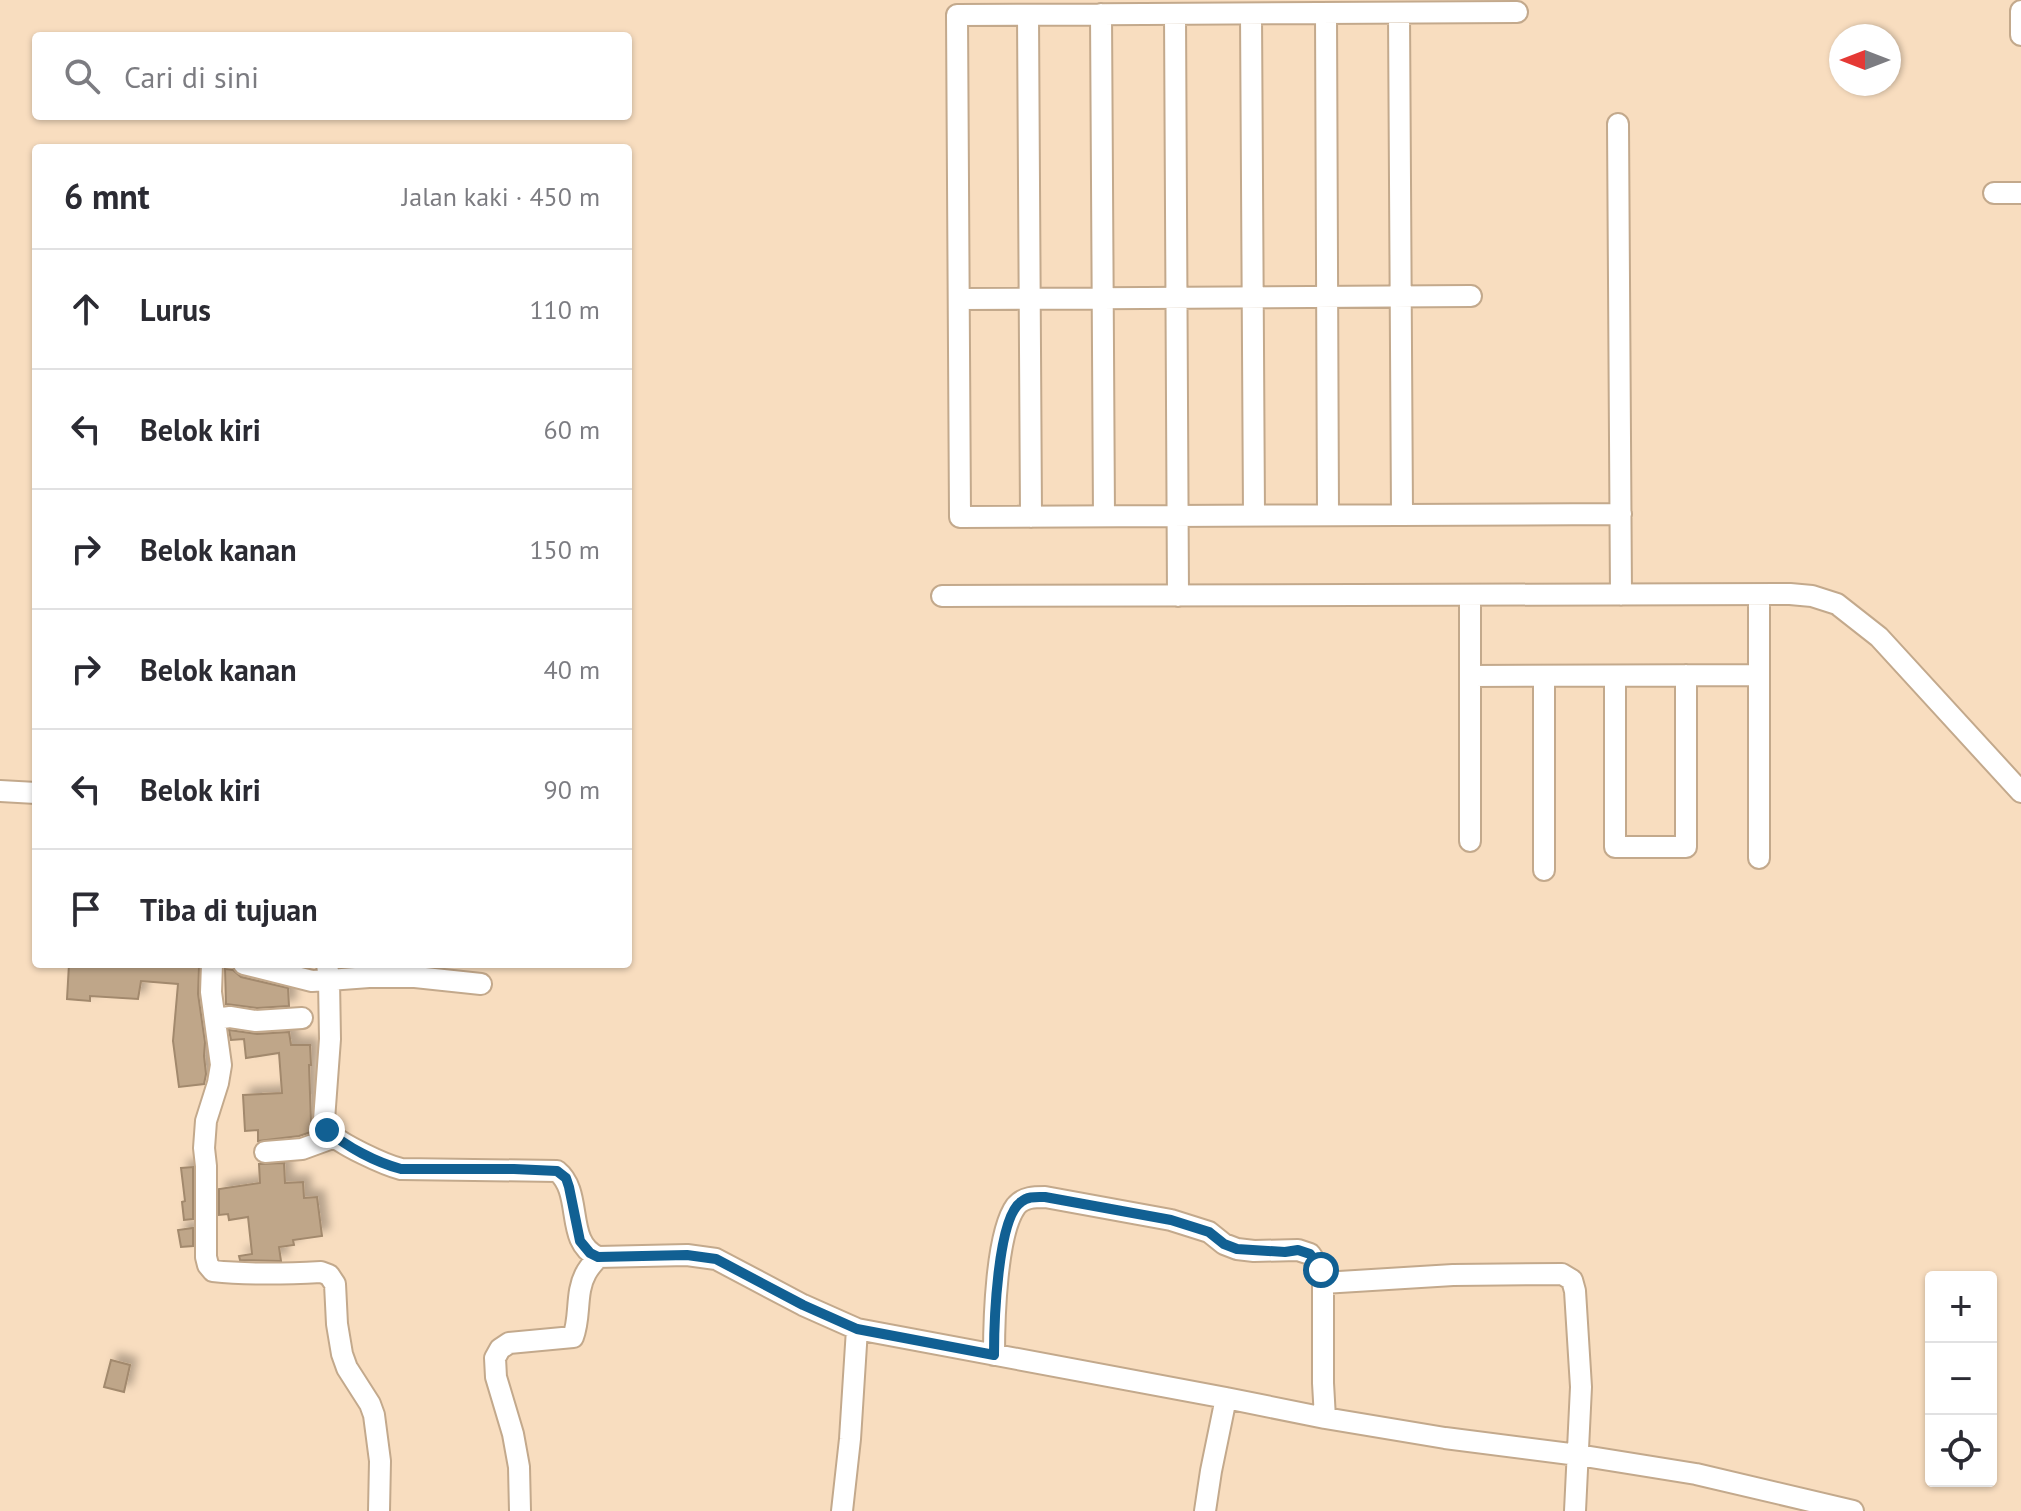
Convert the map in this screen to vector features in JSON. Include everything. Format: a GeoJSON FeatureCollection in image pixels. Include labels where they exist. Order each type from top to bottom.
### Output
{"type":"FeatureCollection","features":[{"type":"Feature","properties":{"kind":"street"},"geometry":{"type":"LineString","coordinates":[[2021,11],[2021,35]]}},
{"type":"Feature","properties":{"kind":"street"},"geometry":{"type":"LineString","coordinates":[[1517,12],[957,15],[960,517],[1621,514]]}},
{"type":"Feature","properties":{"kind":"street"},"geometry":{"type":"LineString","coordinates":[[1326,13],[1328,515]]}},
{"type":"Feature","properties":{"kind":"street"},"geometry":{"type":"LineString","coordinates":[[1399,13],[1402,515]]}},
{"type":"Feature","properties":{"kind":"street"},"geometry":{"type":"LineString","coordinates":[[1101,14],[1104,516]]}},
{"type":"Feature","properties":{"kind":"street"},"geometry":{"type":"LineString","coordinates":[[1175,14],[1178,596]]}},
{"type":"Feature","properties":{"kind":"street"},"geometry":{"type":"LineString","coordinates":[[1251,14],[1254,515]]}},
{"type":"Feature","properties":{"kind":"street"},"geometry":{"type":"LineString","coordinates":[[1028,15],[1031,517]]}},
{"type":"Feature","properties":{"kind":"street"},"geometry":{"type":"LineString","coordinates":[[1618,124],[1621,595]]}},
{"type":"Feature","properties":{"kind":"street"},"geometry":{"type":"LineString","coordinates":[[1994,193],[2021,193]]}},
{"type":"Feature","properties":{"kind":"street"},"geometry":{"type":"LineString","coordinates":[[959,299],[1471,296]]}},
{"type":"Feature","properties":{"kind":"street"},"geometry":{"type":"LineString","coordinates":[[1759,595],[1759,858]]}},
{"type":"Feature","properties":{"kind":"street"},"geometry":{"type":"LineString","coordinates":[[942,596],[1812,596],[1837,604],[1879,637],[2021,792]]}},
{"type":"Feature","properties":{"kind":"street"},"geometry":{"type":"LineString","coordinates":[[1470,596],[1470,841]]}},
{"type":"Feature","properties":{"kind":"street"},"geometry":{"type":"LineString","coordinates":[[1615,676],[1615,847],[1686,847],[1686,675]]}},
{"type":"Feature","properties":{"kind":"street"},"geometry":{"type":"LineString","coordinates":[[1470,676],[1759,675]]}},
{"type":"Feature","properties":{"kind":"street"},"geometry":{"type":"LineString","coordinates":[[1544,676],[1544,870]]}},
{"type":"Feature","properties":{"kind":"street"},"geometry":{"type":"LineString","coordinates":[[0,791],[32,793]]}},
{"type":"Feature","properties":{"kind":"street"},"geometry":{"type":"LineString","coordinates":[[212,968],[211,992],[221,1065],[206,1121],[204,1148],[208,1265],[213,1271],[238,1274],[321,1272],[329,1275],[335,1284],[342,1354],[347,1368],[370,1404],[378,1432],[379,1511]]}},
{"type":"Feature","properties":{"kind":"street"},"geometry":{"type":"LineString","coordinates":[[260,968],[312,981],[328,972],[481,984]]}},
{"type":"Feature","properties":{"kind":"street"},"geometry":{"type":"LineString","coordinates":[[328,972],[330,1039],[324,1120],[327,1130],[384,1165],[401,1169],[557,1171],[566,1178],[569,1187],[580,1241],[598,1257],[687,1255],[716,1259],[803,1305],[857,1329],[1325,1418],[1696,1474],[1780,1503],[1853,1511]]}},
{"type":"Feature","properties":{"kind":"street"},"geometry":{"type":"LineString","coordinates":[[215,1019],[230,1017],[256,1021],[302,1018]]}},
{"type":"Feature","properties":{"kind":"street"},"geometry":{"type":"LineString","coordinates":[[265,1152],[302,1149],[335,1137]]}},
{"type":"Feature","properties":{"kind":"street"},"geometry":{"type":"LineString","coordinates":[[994,1355],[1001,1252],[1009,1220],[1018,1203],[1031,1197],[1045,1197],[1171,1220],[1209,1232],[1224,1244],[1237,1249],[1298,1250],[1310,1254],[1321,1270],[1323,1283],[1325,1418]]}},
{"type":"Feature","properties":{"kind":"street"},"geometry":{"type":"LineString","coordinates":[[520,1511],[519,1467],[496,1377],[495,1358],[500,1349],[509,1343],[573,1337],[580,1289],[586,1273],[598,1257]]}},
{"type":"Feature","properties":{"kind":"street"},"geometry":{"type":"LineString","coordinates":[[1323,1283],[1437,1276],[1547,1274],[1562,1274],[1572,1280],[1581,1387],[1575,1511]]}},
{"type":"Feature","properties":{"kind":"street"},"geometry":{"type":"LineString","coordinates":[[842,1511],[857,1329]]}},
{"type":"Feature","properties":{"kind":"street"},"geometry":{"type":"LineString","coordinates":[[1205,1511],[1226,1398]]}},
{"type":"Feature","properties":{"kind":"building"},"geometry":{"type":"Polygon","coordinates":[[[69,968],[199,968],[198,994],[205,1042],[204,1084],[179,1087],[173,1041],[178,984],[141,981],[138,999],[90,996],[90,1001],[67,999],[69,968]]]}},
{"type":"Feature","properties":{"kind":"building"},"geometry":{"type":"Polygon","coordinates":[[[225,969],[233,970],[241,977],[288,988],[289,1006],[257,1008],[226,1004],[225,969]]]}},
{"type":"Feature","properties":{"kind":"building"},"geometry":{"type":"Polygon","coordinates":[[[229,1030],[257,1034],[289,1032],[291,1045],[310,1045],[311,1122],[314,1131],[258,1141],[258,1130],[245,1131],[243,1095],[282,1093],[279,1053],[246,1058],[244,1039],[231,1040],[229,1030]]]}},
{"type":"Feature","properties":{"kind":"building"},"geometry":{"type":"Polygon","coordinates":[[[284,1163],[285,1183],[303,1182],[304,1198],[317,1197],[322,1236],[293,1240],[294,1245],[279,1247],[281,1261],[240,1260],[239,1256],[252,1254],[248,1217],[229,1220],[228,1214],[219,1215],[219,1189],[260,1183],[259,1164],[284,1163]]]}},
{"type":"Feature","properties":{"kind":"building"},"geometry":{"type":"Polygon","coordinates":[[[193,1167],[193,1219],[184,1220],[181,1168],[193,1167]]]}},
{"type":"Feature","properties":{"kind":"building"},"geometry":{"type":"Polygon","coordinates":[[[193,1228],[193,1246],[181,1247],[178,1230],[193,1228]]]}},
{"type":"Feature","properties":{"kind":"building"},"geometry":{"type":"Polygon","coordinates":[[[111,1360],[130,1365],[124,1392],[104,1387],[111,1360]]]}},
{"type":"Feature","properties":{"kind":"route"},"geometry":{"type":"LineString","coordinates":[[327,1130],[384,1165],[401,1169],[557,1171],[566,1178],[569,1187],[580,1241],[598,1257],[687,1255],[716,1259],[803,1305],[857,1329],[994,1355],[1001,1252],[1009,1220],[1018,1203],[1031,1197],[1171,1220],[1209,1232],[1224,1244],[1237,1249],[1298,1250],[1310,1254],[1321,1270]]}}]}
